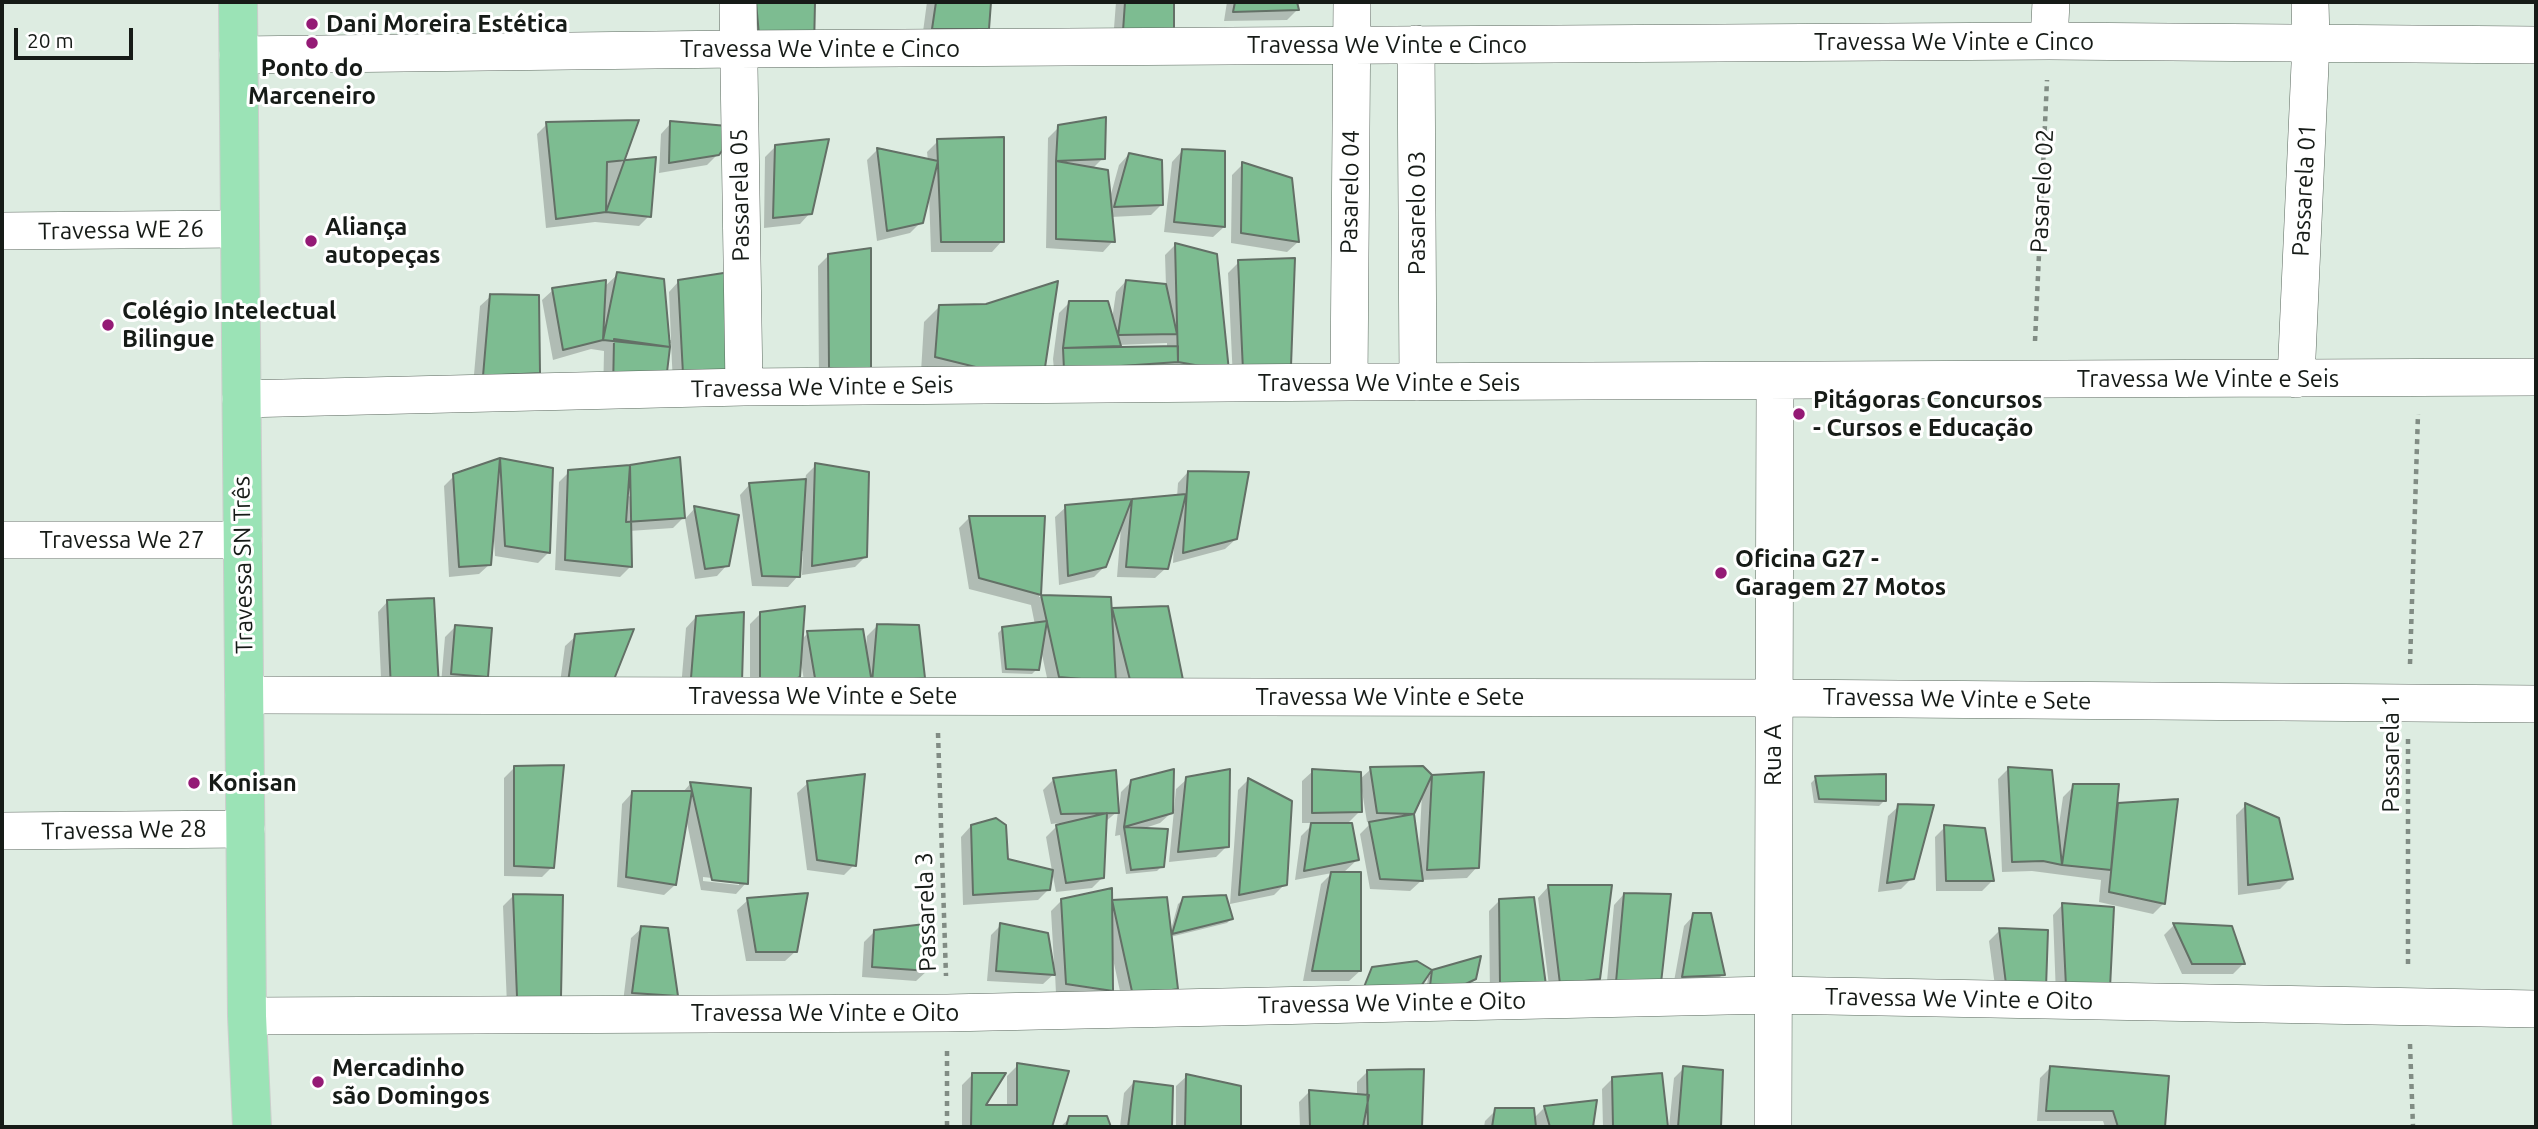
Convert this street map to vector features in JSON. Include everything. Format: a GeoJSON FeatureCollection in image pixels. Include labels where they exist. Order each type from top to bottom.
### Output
{"type":"FeatureCollection","features":[{"type":"Feature","properties":{"kind":"main road","name":"Travessa SN Três"},"geometry":{"type":"LineString","coordinates":[[238,2],[247,1016],[252,1127]]}},
{"type":"Feature","properties":{"kind":"street","name":"Passarela 05"},"geometry":{"type":"LineString","coordinates":[[737,2],[744,387]]}},
{"type":"Feature","properties":{"kind":"street","name":"Pasarelo 04"},"geometry":{"type":"LineString","coordinates":[[1349,382],[1352,2]]}},
{"type":"Feature","properties":{"kind":"street"},"geometry":{"type":"LineString","coordinates":[[2049,41],[2050,2]]}},
{"type":"Feature","properties":{"kind":"street","name":"Passarela 01"},"geometry":{"type":"LineString","coordinates":[[2296,379],[2311,42],[2310,2]]}},
{"type":"Feature","properties":{"kind":"street","name":"Travessa We Vinte e Cinco"},"geometry":{"type":"LineString","coordinates":[[238,55],[737,49],[2049,41],[2536,45]]}},
{"type":"Feature","properties":{"kind":"street","name":"Pasarelo 03"},"geometry":{"type":"LineString","coordinates":[[1416,44],[1418,382]]}},
{"type":"Feature","properties":{"kind":"street","name":"Travessa WE 26"},"geometry":{"type":"LineString","coordinates":[[2,231],[240,229]]}},
{"type":"Feature","properties":{"kind":"street","name":"Travessa We Vinte e Seis"},"geometry":{"type":"LineString","coordinates":[[241,399],[744,387],[2536,377]]}},
{"type":"Feature","properties":{"kind":"street","name":"Rua A"},"geometry":{"type":"LineString","coordinates":[[1773,1127],[1775,382]]}},
{"type":"Feature","properties":{"kind":"street","name":"Travessa We 27"},"geometry":{"type":"LineString","coordinates":[[2,540],[243,540]]}},
{"type":"Feature","properties":{"kind":"street","name":"Travessa We Vinte e Sete"},"geometry":{"type":"LineString","coordinates":[[244,695],[1773,698],[2536,704]]}},
{"type":"Feature","properties":{"kind":"street","name":"Travessa We 28"},"geometry":{"type":"LineString","coordinates":[[2,831],[246,828]]}},
{"type":"Feature","properties":{"kind":"street","name":"Travessa We Vinte e Oito"},"geometry":{"type":"LineString","coordinates":[[247,1016],[947,1013],[1773,995],[2536,1009]]}},
{"type":"Feature","properties":{"kind":"path","name":"Pasarelo 02"},"geometry":{"type":"LineString","coordinates":[[2033,381],[2049,41]]}},
{"type":"Feature","properties":{"kind":"path","name":"Passarela 1"},"geometry":{"type":"LineString","coordinates":[[2413,1127],[2408,1008],[2408,704],[2419,378]]}},
{"type":"Feature","properties":{"kind":"path","name":"Passarela 3"},"geometry":{"type":"LineString","coordinates":[[937,696],[947,1013],[947,1127]]}},
{"type":"Feature","properties":{"kind":"building"},"geometry":{"type":"Polygon","coordinates":[[[756,2],[815,2],[814,49],[759,35],[756,2]]]}},
{"type":"Feature","properties":{"kind":"building"},"geometry":{"type":"Polygon","coordinates":[[[936,2],[991,2],[989,29],[932,29],[936,2]]]}},
{"type":"Feature","properties":{"kind":"building"},"geometry":{"type":"Polygon","coordinates":[[[1125,2],[1174,2],[1174,35],[1123,31],[1125,2]]]}},
{"type":"Feature","properties":{"kind":"building"},"geometry":{"type":"Polygon","coordinates":[[[1235,2],[1297,2],[1299,10],[1233,12],[1235,2]]]}},
{"type":"Feature","properties":{"kind":"building"},"geometry":{"type":"Polygon","coordinates":[[[1106,117],[1105,159],[1056,161],[1058,125],[1106,117]]]}},
{"type":"Feature","properties":{"kind":"building"},"geometry":{"type":"Polygon","coordinates":[[[639,120],[606,212],[556,219],[546,122],[639,120]]]}},
{"type":"Feature","properties":{"kind":"building"},"geometry":{"type":"Polygon","coordinates":[[[670,121],[739,127],[719,155],[669,163],[670,121]]]}},
{"type":"Feature","properties":{"kind":"building"},"geometry":{"type":"Polygon","coordinates":[[[1004,137],[1004,242],[941,242],[937,139],[1004,137]]]}},
{"type":"Feature","properties":{"kind":"building"},"geometry":{"type":"Polygon","coordinates":[[[829,139],[812,214],[773,218],[775,145],[829,139]]]}},
{"type":"Feature","properties":{"kind":"building"},"geometry":{"type":"Polygon","coordinates":[[[877,148],[938,161],[923,223],[887,231],[877,148]]]}},
{"type":"Feature","properties":{"kind":"building"},"geometry":{"type":"Polygon","coordinates":[[[1182,149],[1225,151],[1225,227],[1174,222],[1182,149]]]}},
{"type":"Feature","properties":{"kind":"building"},"geometry":{"type":"Polygon","coordinates":[[[1129,153],[1162,160],[1163,205],[1114,207],[1129,153]]]}},
{"type":"Feature","properties":{"kind":"building"},"geometry":{"type":"Polygon","coordinates":[[[656,157],[651,217],[606,212],[607,162],[656,157]]]}},
{"type":"Feature","properties":{"kind":"building"},"geometry":{"type":"Polygon","coordinates":[[[1056,161],[1108,170],[1115,242],[1056,239],[1056,161]]]}},
{"type":"Feature","properties":{"kind":"building"},"geometry":{"type":"Polygon","coordinates":[[[1242,162],[1292,178],[1299,242],[1241,233],[1242,162]]]}},
{"type":"Feature","properties":{"kind":"building"},"geometry":{"type":"Polygon","coordinates":[[[1175,243],[1217,254],[1229,371],[1178,362],[1175,243]]]}},
{"type":"Feature","properties":{"kind":"building"},"geometry":{"type":"Polygon","coordinates":[[[871,248],[871,377],[829,368],[828,254],[871,248]]]}},
{"type":"Feature","properties":{"kind":"building"},"geometry":{"type":"Polygon","coordinates":[[[1295,258],[1291,366],[1243,371],[1238,260],[1295,258]]]}},
{"type":"Feature","properties":{"kind":"building"},"geometry":{"type":"Polygon","coordinates":[[[617,272],[664,279],[670,347],[603,340],[617,272]]]}},
{"type":"Feature","properties":{"kind":"building"},"geometry":{"type":"Polygon","coordinates":[[[730,272],[732,374],[683,374],[678,280],[730,272]]]}},
{"type":"Feature","properties":{"kind":"building"},"geometry":{"type":"Polygon","coordinates":[[[606,280],[603,340],[563,350],[552,288],[606,280]]]}},
{"type":"Feature","properties":{"kind":"building"},"geometry":{"type":"Polygon","coordinates":[[[1126,280],[1166,284],[1177,334],[1118,335],[1126,280]]]}},
{"type":"Feature","properties":{"kind":"building"},"geometry":{"type":"Polygon","coordinates":[[[1058,281],[1044,374],[992,371],[935,357],[939,305],[986,304],[1058,281]]]}},
{"type":"Feature","properties":{"kind":"building"},"geometry":{"type":"Polygon","coordinates":[[[490,294],[539,295],[540,373],[483,376],[490,294]]]}},
{"type":"Feature","properties":{"kind":"building"},"geometry":{"type":"Polygon","coordinates":[[[1069,301],[1108,301],[1121,346],[1063,348],[1069,301]]]}},
{"type":"Feature","properties":{"kind":"building"},"geometry":{"type":"Polygon","coordinates":[[[614,339],[670,347],[665,389],[613,391],[614,339]]]}},
{"type":"Feature","properties":{"kind":"building"},"geometry":{"type":"Polygon","coordinates":[[[1178,346],[1178,362],[1064,370],[1063,348],[1178,346]]]}},
{"type":"Feature","properties":{"kind":"building"},"geometry":{"type":"Polygon","coordinates":[[[680,457],[685,518],[626,522],[630,465],[680,457]]]}},
{"type":"Feature","properties":{"kind":"building"},"geometry":{"type":"Polygon","coordinates":[[[500,458],[553,468],[550,553],[505,546],[500,458]]]}},
{"type":"Feature","properties":{"kind":"building"},"geometry":{"type":"Polygon","coordinates":[[[500,458],[491,565],[459,567],[453,474],[500,458]]]}},
{"type":"Feature","properties":{"kind":"building"},"geometry":{"type":"Polygon","coordinates":[[[815,463],[869,472],[867,557],[812,566],[815,463]]]}},
{"type":"Feature","properties":{"kind":"building"},"geometry":{"type":"Polygon","coordinates":[[[630,465],[632,567],[565,560],[568,470],[630,465]]]}},
{"type":"Feature","properties":{"kind":"building"},"geometry":{"type":"Polygon","coordinates":[[[1188,471],[1249,472],[1237,539],[1183,553],[1188,471]]]}},
{"type":"Feature","properties":{"kind":"building"},"geometry":{"type":"Polygon","coordinates":[[[806,479],[800,577],[762,576],[749,483],[806,479]]]}},
{"type":"Feature","properties":{"kind":"building"},"geometry":{"type":"Polygon","coordinates":[[[1186,494],[1168,569],[1126,567],[1132,499],[1186,494]]]}},
{"type":"Feature","properties":{"kind":"building"},"geometry":{"type":"Polygon","coordinates":[[[1132,499],[1106,567],[1068,576],[1065,505],[1132,499]]]}},
{"type":"Feature","properties":{"kind":"building"},"geometry":{"type":"Polygon","coordinates":[[[694,506],[739,515],[729,566],[705,569],[694,506]]]}},
{"type":"Feature","properties":{"kind":"building"},"geometry":{"type":"Polygon","coordinates":[[[969,516],[1045,516],[1041,595],[979,578],[969,516]]]}},
{"type":"Feature","properties":{"kind":"building"},"geometry":{"type":"Polygon","coordinates":[[[1041,595],[1111,597],[1116,682],[1059,677],[1041,595]]]}},
{"type":"Feature","properties":{"kind":"building"},"geometry":{"type":"Polygon","coordinates":[[[434,598],[439,688],[391,690],[387,600],[434,598]]]}},
{"type":"Feature","properties":{"kind":"building"},"geometry":{"type":"Polygon","coordinates":[[[805,606],[800,677],[760,696],[760,612],[805,606]]]}},
{"type":"Feature","properties":{"kind":"building"},"geometry":{"type":"Polygon","coordinates":[[[1168,606],[1183,680],[1130,680],[1112,608],[1168,606]]]}},
{"type":"Feature","properties":{"kind":"building"},"geometry":{"type":"Polygon","coordinates":[[[744,612],[742,682],[691,678],[696,616],[744,612]]]}},
{"type":"Feature","properties":{"kind":"building"},"geometry":{"type":"Polygon","coordinates":[[[1047,621],[1039,670],[1006,669],[1002,627],[1047,621]]]}},
{"type":"Feature","properties":{"kind":"building"},"geometry":{"type":"Polygon","coordinates":[[[877,624],[919,625],[925,678],[872,683],[877,624]]]}},
{"type":"Feature","properties":{"kind":"building"},"geometry":{"type":"Polygon","coordinates":[[[455,625],[492,628],[488,677],[451,674],[455,625]]]}},
{"type":"Feature","properties":{"kind":"building"},"geometry":{"type":"Polygon","coordinates":[[[634,629],[613,682],[566,696],[575,634],[634,629]]]}},
{"type":"Feature","properties":{"kind":"building"},"geometry":{"type":"Polygon","coordinates":[[[863,629],[872,683],[818,696],[807,631],[863,629]]]}},
{"type":"Feature","properties":{"kind":"building"},"geometry":{"type":"Polygon","coordinates":[[[564,765],[554,868],[514,866],[514,766],[564,765]]]}},
{"type":"Feature","properties":{"kind":"building"},"geometry":{"type":"Polygon","coordinates":[[[1423,766],[1432,775],[1414,814],[1377,813],[1370,767],[1423,766]]]}},
{"type":"Feature","properties":{"kind":"building"},"geometry":{"type":"Polygon","coordinates":[[[2008,767],[2052,770],[2062,865],[2043,861],[2012,862],[2008,767]]]}},
{"type":"Feature","properties":{"kind":"building"},"geometry":{"type":"Polygon","coordinates":[[[1174,769],[1173,813],[1124,827],[1131,780],[1174,769]]]}},
{"type":"Feature","properties":{"kind":"building"},"geometry":{"type":"Polygon","coordinates":[[[1230,769],[1229,847],[1178,852],[1186,777],[1230,769]]]}},
{"type":"Feature","properties":{"kind":"building"},"geometry":{"type":"Polygon","coordinates":[[[1312,769],[1361,772],[1362,812],[1312,813],[1312,769]]]}},
{"type":"Feature","properties":{"kind":"building"},"geometry":{"type":"Polygon","coordinates":[[[1116,770],[1119,813],[1061,814],[1053,778],[1116,770]]]}},
{"type":"Feature","properties":{"kind":"building"},"geometry":{"type":"Polygon","coordinates":[[[1484,772],[1479,868],[1427,870],[1432,775],[1484,772]]]}},
{"type":"Feature","properties":{"kind":"building"},"geometry":{"type":"Polygon","coordinates":[[[865,774],[856,866],[817,860],[807,781],[865,774]]]}},
{"type":"Feature","properties":{"kind":"building"},"geometry":{"type":"Polygon","coordinates":[[[1886,774],[1886,801],[1819,799],[1815,776],[1886,774]]]}},
{"type":"Feature","properties":{"kind":"building"},"geometry":{"type":"Polygon","coordinates":[[[1248,778],[1292,801],[1287,885],[1239,895],[1248,778]]]}},
{"type":"Feature","properties":{"kind":"building"},"geometry":{"type":"Polygon","coordinates":[[[690,782],[751,788],[748,884],[712,880],[690,782]]]}},
{"type":"Feature","properties":{"kind":"building"},"geometry":{"type":"Polygon","coordinates":[[[2073,784],[2119,784],[2111,870],[2062,865],[2073,784]]]}},
{"type":"Feature","properties":{"kind":"building"},"geometry":{"type":"Polygon","coordinates":[[[632,791],[692,791],[676,885],[626,877],[632,791]]]}},
{"type":"Feature","properties":{"kind":"building"},"geometry":{"type":"Polygon","coordinates":[[[2178,799],[2165,904],[2109,892],[2118,803],[2178,799]]]}},
{"type":"Feature","properties":{"kind":"building"},"geometry":{"type":"Polygon","coordinates":[[[2245,803],[2279,818],[2293,879],[2248,885],[2245,803]]]}},
{"type":"Feature","properties":{"kind":"building"},"geometry":{"type":"Polygon","coordinates":[[[1898,804],[1934,805],[1914,879],[1887,883],[1898,804]]]}},
{"type":"Feature","properties":{"kind":"building"},"geometry":{"type":"Polygon","coordinates":[[[1107,813],[1104,878],[1066,883],[1056,825],[1107,813]]]}},
{"type":"Feature","properties":{"kind":"building"},"geometry":{"type":"Polygon","coordinates":[[[1414,814],[1423,881],[1380,879],[1369,822],[1414,814]]]}},
{"type":"Feature","properties":{"kind":"building"},"geometry":{"type":"Polygon","coordinates":[[[996,818],[1006,825],[1008,859],[1053,870],[1050,890],[973,895],[971,825],[996,818]]]}},
{"type":"Feature","properties":{"kind":"building"},"geometry":{"type":"Polygon","coordinates":[[[1311,823],[1352,823],[1359,860],[1304,871],[1311,823]]]}},
{"type":"Feature","properties":{"kind":"building"},"geometry":{"type":"Polygon","coordinates":[[[1944,825],[1985,828],[1994,881],[1946,881],[1944,825]]]}},
{"type":"Feature","properties":{"kind":"building"},"geometry":{"type":"Polygon","coordinates":[[[1124,827],[1168,829],[1164,867],[1131,870],[1124,827]]]}},
{"type":"Feature","properties":{"kind":"building"},"geometry":{"type":"Polygon","coordinates":[[[1331,872],[1361,872],[1361,971],[1312,971],[1331,872]]]}},
{"type":"Feature","properties":{"kind":"building"},"geometry":{"type":"Polygon","coordinates":[[[1548,885],[1612,885],[1600,979],[1560,984],[1548,885]]]}},
{"type":"Feature","properties":{"kind":"building"},"geometry":{"type":"Polygon","coordinates":[[[1112,888],[1113,991],[1066,984],[1061,899],[1112,888]]]}},
{"type":"Feature","properties":{"kind":"building"},"geometry":{"type":"Polygon","coordinates":[[[808,893],[797,952],[756,952],[747,898],[808,893]]]}},
{"type":"Feature","properties":{"kind":"building"},"geometry":{"type":"Polygon","coordinates":[[[1624,893],[1671,894],[1661,983],[1616,982],[1624,893]]]}},
{"type":"Feature","properties":{"kind":"building"},"geometry":{"type":"Polygon","coordinates":[[[513,894],[563,895],[561,997],[517,997],[513,894]]]}},
{"type":"Feature","properties":{"kind":"building"},"geometry":{"type":"Polygon","coordinates":[[[1226,895],[1233,919],[1172,934],[1183,897],[1226,895]]]}},
{"type":"Feature","properties":{"kind":"building"},"geometry":{"type":"Polygon","coordinates":[[[1167,897],[1178,989],[1133,996],[1112,900],[1167,897]]]}},
{"type":"Feature","properties":{"kind":"building"},"geometry":{"type":"Polygon","coordinates":[[[1534,897],[1548,1000],[1500,986],[1499,899],[1534,897]]]}},
{"type":"Feature","properties":{"kind":"building"},"geometry":{"type":"Polygon","coordinates":[[[2062,903],[2114,907],[2110,988],[2066,987],[2062,903]]]}},
{"type":"Feature","properties":{"kind":"building"},"geometry":{"type":"Polygon","coordinates":[[[1693,913],[1711,913],[1725,975],[1682,977],[1693,913]]]}},
{"type":"Feature","properties":{"kind":"building"},"geometry":{"type":"Polygon","coordinates":[[[1000,923],[1048,933],[1055,975],[996,971],[1000,923]]]}},
{"type":"Feature","properties":{"kind":"building"},"geometry":{"type":"Polygon","coordinates":[[[2173,923],[2232,926],[2245,964],[2192,964],[2173,923]]]}},
{"type":"Feature","properties":{"kind":"building"},"geometry":{"type":"Polygon","coordinates":[[[925,924],[929,971],[872,967],[874,930],[925,924]]]}},
{"type":"Feature","properties":{"kind":"building"},"geometry":{"type":"Polygon","coordinates":[[[641,926],[668,928],[678,996],[632,993],[641,926]]]}},
{"type":"Feature","properties":{"kind":"building"},"geometry":{"type":"Polygon","coordinates":[[[1999,928],[2048,930],[2046,988],[2008,1000],[1999,928]]]}},
{"type":"Feature","properties":{"kind":"building"},"geometry":{"type":"Polygon","coordinates":[[[1481,956],[1476,979],[1428,1002],[1432,970],[1481,956]]]}},
{"type":"Feature","properties":{"kind":"building"},"geometry":{"type":"Polygon","coordinates":[[[1417,961],[1432,970],[1417,992],[1364,987],[1372,967],[1417,961]]]}},
{"type":"Feature","properties":{"kind":"building"},"geometry":{"type":"Polygon","coordinates":[[[1017,1063],[1069,1071],[1052,1127],[971,1127],[972,1073],[1006,1073],[986,1105],[1017,1105],[1017,1063]]]}},
{"type":"Feature","properties":{"kind":"building"},"geometry":{"type":"Polygon","coordinates":[[[1683,1066],[1723,1070],[1721,1127],[1678,1127],[1683,1066]]]}},
{"type":"Feature","properties":{"kind":"building"},"geometry":{"type":"Polygon","coordinates":[[[2050,1066],[2169,1076],[2165,1127],[2118,1127],[2113,1111],[2046,1111],[2050,1066]]]}},
{"type":"Feature","properties":{"kind":"building"},"geometry":{"type":"Polygon","coordinates":[[[1424,1069],[1422,1127],[1368,1127],[1367,1070],[1424,1069]]]}},
{"type":"Feature","properties":{"kind":"building"},"geometry":{"type":"Polygon","coordinates":[[[1662,1073],[1668,1127],[1613,1127],[1612,1077],[1662,1073]]]}},
{"type":"Feature","properties":{"kind":"building"},"geometry":{"type":"Polygon","coordinates":[[[1186,1074],[1241,1086],[1241,1127],[1185,1127],[1186,1074]]]}},
{"type":"Feature","properties":{"kind":"building"},"geometry":{"type":"Polygon","coordinates":[[[1134,1081],[1173,1086],[1172,1127],[1128,1127],[1134,1081]]]}},
{"type":"Feature","properties":{"kind":"building"},"geometry":{"type":"Polygon","coordinates":[[[1309,1090],[1369,1095],[1363,1127],[1310,1127],[1309,1090]]]}},
{"type":"Feature","properties":{"kind":"building"},"geometry":{"type":"Polygon","coordinates":[[[1597,1100],[1593,1127],[1550,1127],[1544,1106],[1597,1100]]]}},
{"type":"Feature","properties":{"kind":"building"},"geometry":{"type":"Polygon","coordinates":[[[1495,1108],[1534,1108],[1536,1127],[1492,1127],[1495,1108]]]}},
{"type":"Feature","properties":{"kind":"building"},"geometry":{"type":"Polygon","coordinates":[[[1069,1116],[1107,1116],[1111,1127],[1066,1127],[1069,1116]]]}},
{"type":"Feature","properties":{"kind":"place","name":"Dani Moreira Estética"},"geometry":{"type":"Point","coordinates":[312,24]}},
{"type":"Feature","properties":{"kind":"place","name":"Ponto do Marceneiro"},"geometry":{"type":"Point","coordinates":[312,43]}},
{"type":"Feature","properties":{"kind":"place","name":"Aliança autopeças"},"geometry":{"type":"Point","coordinates":[311,241]}},
{"type":"Feature","properties":{"kind":"place","name":"Colégio Intelectual Bilingue"},"geometry":{"type":"Point","coordinates":[108,325]}},
{"type":"Feature","properties":{"kind":"place","name":"Pitágoras Concursos - Cursos e Educação"},"geometry":{"type":"Point","coordinates":[1799,414]}},
{"type":"Feature","properties":{"kind":"place","name":"Oficina G27 - Garagem 27 Motos"},"geometry":{"type":"Point","coordinates":[1721,573]}},
{"type":"Feature","properties":{"kind":"place","name":"Konisan"},"geometry":{"type":"Point","coordinates":[194,783]}},
{"type":"Feature","properties":{"kind":"place","name":"Mercadinho são Domingos"},"geometry":{"type":"Point","coordinates":[318,1082]}}]}
